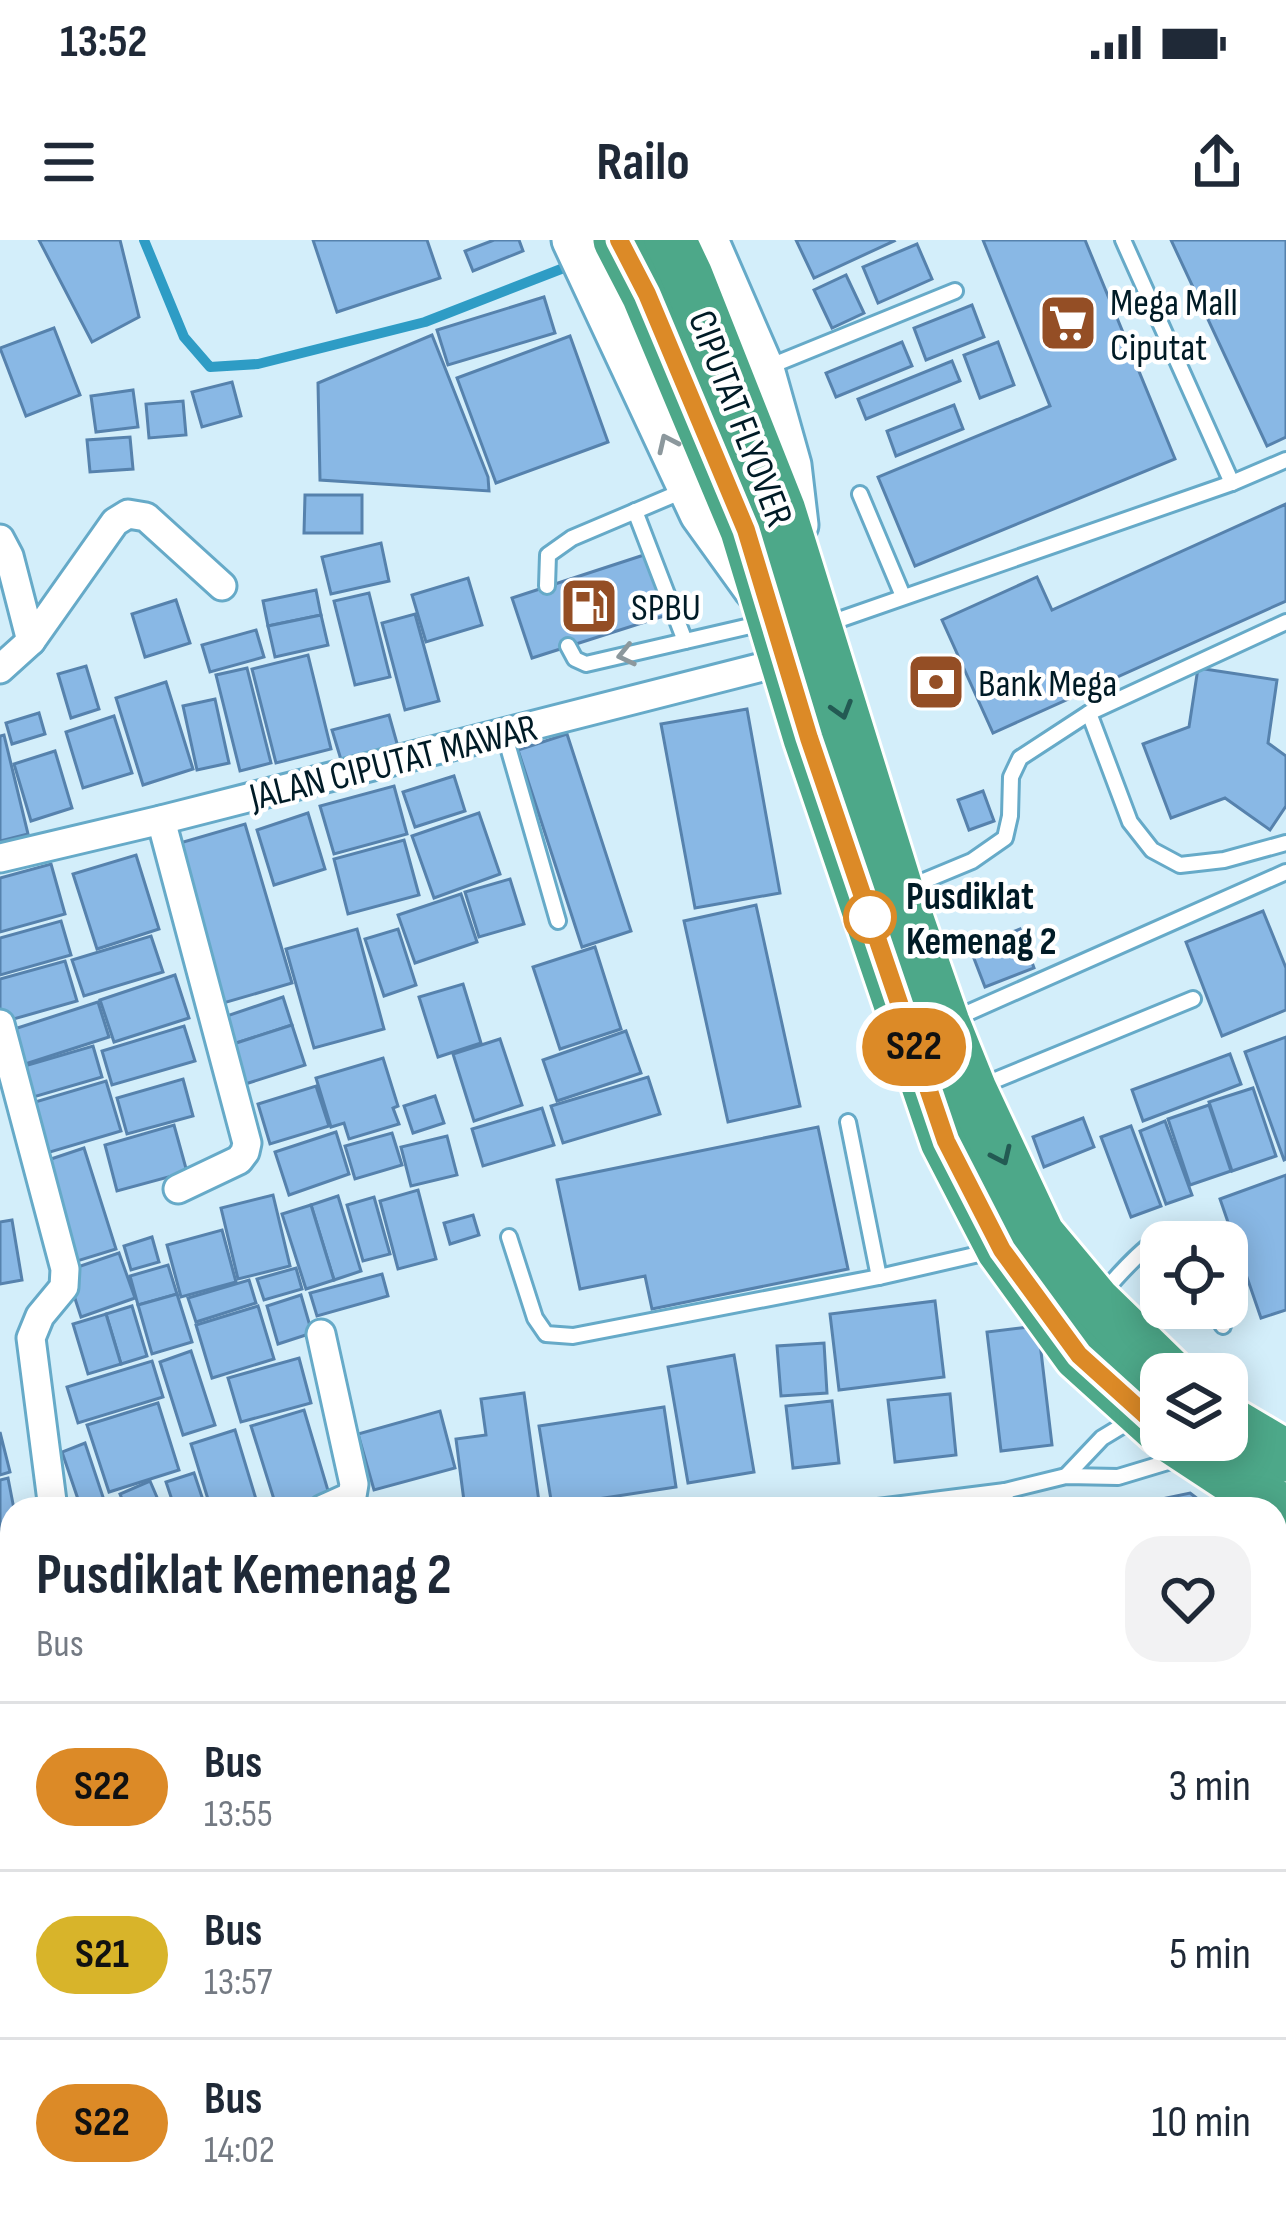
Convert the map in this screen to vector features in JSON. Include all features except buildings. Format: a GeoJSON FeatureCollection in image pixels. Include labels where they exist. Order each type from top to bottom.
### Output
{"type":"FeatureCollection","features":[{"type":"Feature","properties":{"kind":"highway","name":"CIPUTAT FLYOVER"},"geometry":{"type":"LineString","coordinates":[[619,240],[678,263],[746,530],[791,624]]}},
{"type":"Feature","properties":{"kind":"highway"},"geometry":{"type":"LineString","coordinates":[[791,624],[898,891],[970,1090],[1040,1235],[1140,1367]]}},
{"type":"Feature","properties":{"kind":"highway"},"geometry":{"type":"LineString","coordinates":[[791,624],[946,1141],[1002,1250],[1079,1355],[1140,1396]]}},
{"type":"Feature","properties":{"kind":"highway"},"geometry":{"type":"LineString","coordinates":[[1248,1444],[1286,1456]]}},
{"type":"Feature","properties":{"kind":"highway"},"geometry":{"type":"LineString","coordinates":[[1224,1461],[1267,1497]]}},
{"type":"Feature","properties":{"kind":"main road"},"geometry":{"type":"LineString","coordinates":[[572,240],[700,514],[791,624]]}},
{"type":"Feature","properties":{"kind":"main road"},"geometry":{"type":"LineString","coordinates":[[678,263],[764,369],[791,465],[791,624]]}},
{"type":"Feature","properties":{"kind":"street"},"geometry":{"type":"LineString","coordinates":[[0,669],[32,641],[115,522],[128,514],[146,517],[221,586]]}},
{"type":"Feature","properties":{"kind":"street"},"geometry":{"type":"LineString","coordinates":[[0,538],[32,641]]}},
{"type":"Feature","properties":{"kind":"street","name":"JALAN CIPUTAT MAWAR"},"geometry":{"type":"LineString","coordinates":[[0,858],[504,733],[791,624]]}},
{"type":"Feature","properties":{"kind":"street"},"geometry":{"type":"LineString","coordinates":[[161,820],[247,1143],[239,1160],[178,1189]]}},
{"type":"Feature","properties":{"kind":"street"},"geometry":{"type":"LineString","coordinates":[[0,1024],[65,1269],[64,1287],[40,1316],[31,1338],[51,1497]]}},
{"type":"Feature","properties":{"kind":"street"},"geometry":{"type":"LineString","coordinates":[[321,1334],[354,1484],[350,1497]]}},
{"type":"Feature","properties":{"kind":"lane"},"geometry":{"type":"LineString","coordinates":[[1124,240],[1232,483]]}},
{"type":"Feature","properties":{"kind":"lane"},"geometry":{"type":"LineString","coordinates":[[764,369],[955,291]]}},
{"type":"Feature","properties":{"kind":"lane"},"geometry":{"type":"LineString","coordinates":[[568,646],[575,659],[586,664],[685,641],[791,624],[903,596],[1232,483],[1286,460]]}},
{"type":"Feature","properties":{"kind":"lane"},"geometry":{"type":"LineString","coordinates":[[548,586],[548,555],[572,538],[688,488]]}},
{"type":"Feature","properties":{"kind":"lane"},"geometry":{"type":"LineString","coordinates":[[860,494],[903,596]]}},
{"type":"Feature","properties":{"kind":"lane"},"geometry":{"type":"LineString","coordinates":[[635,511],[685,641]]}},
{"type":"Feature","properties":{"kind":"lane"},"geometry":{"type":"LineString","coordinates":[[898,891],[972,862],[1005,838],[1011,777],[1020,758],[1089,713],[1286,622]]}},
{"type":"Feature","properties":{"kind":"lane"},"geometry":{"type":"LineString","coordinates":[[1089,713],[1130,822],[1152,850],[1180,865],[1224,860],[1286,843]]}},
{"type":"Feature","properties":{"kind":"lane"},"geometry":{"type":"LineString","coordinates":[[504,733],[558,921]]}},
{"type":"Feature","properties":{"kind":"lane"},"geometry":{"type":"LineString","coordinates":[[944,1023],[1286,872]]}},
{"type":"Feature","properties":{"kind":"lane"},"geometry":{"type":"LineString","coordinates":[[970,1090],[1193,999]]}},
{"type":"Feature","properties":{"kind":"lane"},"geometry":{"type":"LineString","coordinates":[[848,1122],[879,1277]]}},
{"type":"Feature","properties":{"kind":"lane"},"geometry":{"type":"LineString","coordinates":[[509,1237],[535,1318],[546,1334],[573,1336],[1002,1250]]}},
{"type":"Feature","properties":{"kind":"lane"},"geometry":{"type":"LineString","coordinates":[[1095,1302],[1140,1253]]}},
{"type":"Feature","properties":{"kind":"lane"},"geometry":{"type":"LineString","coordinates":[[1066,1476],[1102,1438],[1140,1430]]}},
{"type":"Feature","properties":{"kind":"lane"},"geometry":{"type":"LineString","coordinates":[[957,1497],[1066,1476],[1118,1477],[1140,1457]]}},
{"type":"Feature","properties":{"kind":"lane"},"geometry":{"type":"LineString","coordinates":[[1005,1491],[1006,1497]]}},
{"type":"Feature","properties":{"kind":"waterway"},"geometry":{"type":"LineString","coordinates":[[144,240],[184,337],[210,367],[258,364],[425,322],[574,264]]}},
{"type":"Feature","properties":{"kind":"bus line","name":"S22"},"geometry":{"type":"LineString","coordinates":[[619,240],[647,294],[746,530],[809,738],[946,1141],[1002,1250],[1079,1355],[1140,1413]]}},
{"type":"Feature","properties":{"kind":"place","name":"Mega Mall Ciputat"},"geometry":{"type":"Point","coordinates":[1068,323]}},
{"type":"Feature","properties":{"kind":"place","name":"SPBU"},"geometry":{"type":"Point","coordinates":[589,606]}},
{"type":"Feature","properties":{"kind":"place","name":"Bank Mega"},"geometry":{"type":"Point","coordinates":[936,682]}},
{"type":"Feature","properties":{"kind":"place","name":"Pusdiklat Kemenag 2"},"geometry":{"type":"Point","coordinates":[870,917]}}]}
